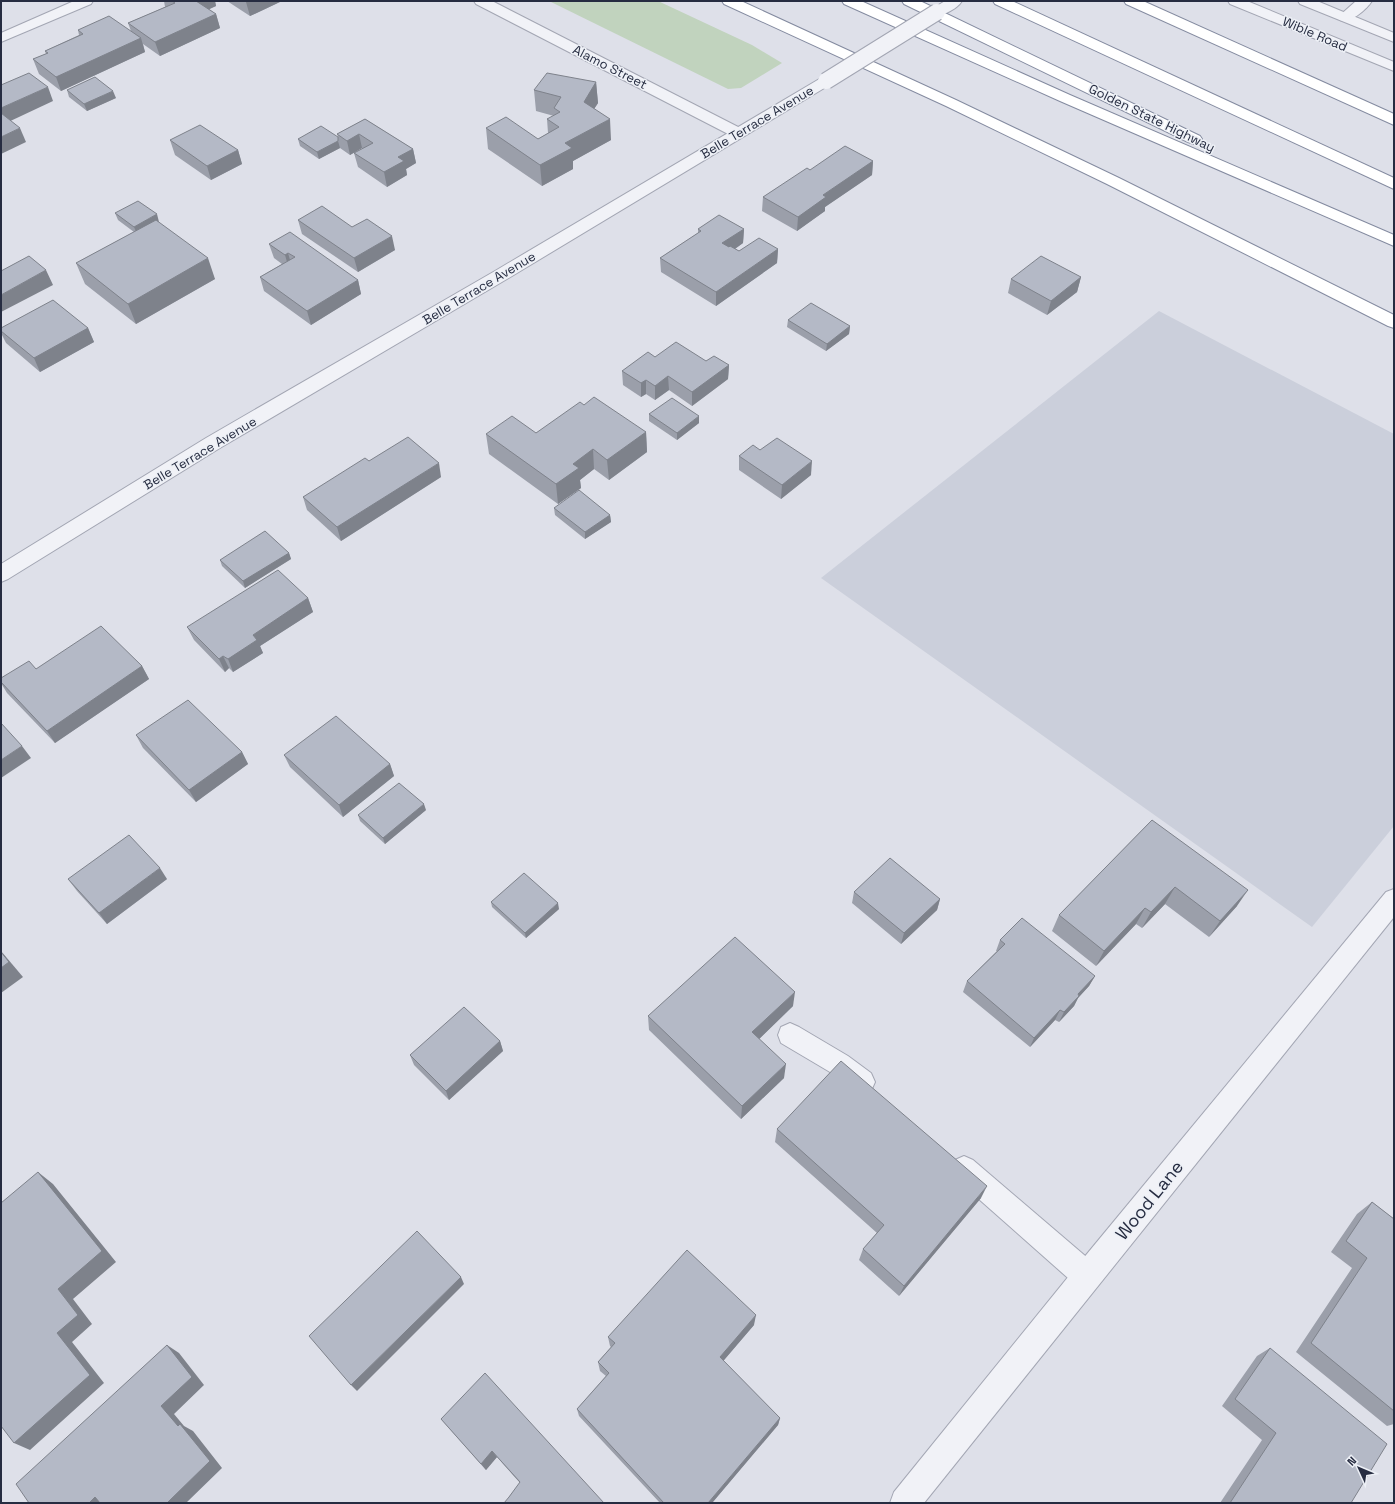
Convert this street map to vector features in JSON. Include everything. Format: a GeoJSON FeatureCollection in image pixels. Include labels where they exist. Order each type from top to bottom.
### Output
{"type":"FeatureCollection","features":[{"type":"Feature","properties":{"kind":"highway"},"geometry":{"type":"LineString","coordinates":[[729,1],[1113,180],[1394,322]]}},
{"type":"Feature","properties":{"kind":"highway"},"geometry":{"type":"LineString","coordinates":[[849,1],[1065,98],[1394,241]]}},
{"type":"Feature","properties":{"kind":"highway","name":"Golden State Highway"},"geometry":{"type":"LineString","coordinates":[[909,1],[1394,235]]}},
{"type":"Feature","properties":{"kind":"highway"},"geometry":{"type":"LineString","coordinates":[[1000,1],[1394,184]]}},
{"type":"Feature","properties":{"kind":"highway"},"geometry":{"type":"LineString","coordinates":[[1131,1],[1394,120]]}},
{"type":"Feature","properties":{"kind":"street"},"geometry":{"type":"LineString","coordinates":[[1,38],[86,1]]}},
{"type":"Feature","properties":{"kind":"street","name":"Alamo Street"},"geometry":{"type":"LineString","coordinates":[[481,1],[738,133]]}},
{"type":"Feature","properties":{"kind":"street","name":"Belle Terrace Avenue"},"geometry":{"type":"LineString","coordinates":[[1,574],[213,443],[501,276],[826,81],[955,1]]}},
{"type":"Feature","properties":{"kind":"street","name":"Wible Road"},"geometry":{"type":"LineString","coordinates":[[1236,1],[1394,67]]}},
{"type":"Feature","properties":{"kind":"street","name":"Wible Road"},"geometry":{"type":"LineString","coordinates":[[1305,1],[1394,38]]}},
{"type":"Feature","properties":{"kind":"street"},"geometry":{"type":"LineString","coordinates":[[1345,17],[1365,1]]}},
{"type":"Feature","properties":{"kind":"street","name":"Wood Lane"},"geometry":{"type":"LineString","coordinates":[[905,1503],[1086,1276],[1394,900]]}},
{"type":"Feature","properties":{"kind":"street"},"geometry":{"type":"LineString","coordinates":[[790,1035],[839,1064],[881,1096]]}},
{"type":"Feature","properties":{"kind":"street"},"geometry":{"type":"LineString","coordinates":[[946,1152],[1086,1276]]}},
{"type":"Feature","properties":{"kind":"shaded area"},"geometry":{"type":"Polygon","coordinates":[[[1159,311],[1394,434],[1394,826],[1312,927],[821,578],[1159,311]]]}},
{"type":"Feature","properties":{"kind":"green space"},"geometry":{"type":"Polygon","coordinates":[[[549,1],[658,1],[752,45],[782,63],[741,88],[728,89],[549,1]]]}},
{"type":"Feature","properties":{"kind":"building"},"geometry":{"type":"Polygon","coordinates":[[[172,1],[196,1],[216,14],[155,42],[128,23],[175,3],[172,1]]]}},
{"type":"Feature","properties":{"kind":"building"},"geometry":{"type":"Polygon","coordinates":[[[109,16],[141,38],[56,77],[33,59],[48,53],[45,51],[83,34],[78,30],[109,16]]]}},
{"type":"Feature","properties":{"kind":"building"},"geometry":{"type":"Polygon","coordinates":[[[29,73],[48,87],[1,108],[1,85],[29,73]]]}},
{"type":"Feature","properties":{"kind":"building"},"geometry":{"type":"Polygon","coordinates":[[[547,73],[596,82],[584,102],[610,119],[565,143],[572,148],[540,165],[486,128],[506,117],[538,139],[559,127],[547,119],[560,112],[554,108],[561,97],[534,90],[547,73]]]}},
{"type":"Feature","properties":{"kind":"building"},"geometry":{"type":"Polygon","coordinates":[[[95,77],[113,91],[84,104],[67,90],[95,77]]]}},
{"type":"Feature","properties":{"kind":"building"},"geometry":{"type":"Polygon","coordinates":[[[1,113],[20,128],[1,137],[1,113]]]}},
{"type":"Feature","properties":{"kind":"building"},"geometry":{"type":"Polygon","coordinates":[[[365,119],[413,149],[398,157],[404,161],[384,172],[354,153],[373,143],[359,134],[347,141],[337,134],[365,119]]]}},
{"type":"Feature","properties":{"kind":"building"},"geometry":{"type":"Polygon","coordinates":[[[200,125],[238,150],[207,166],[170,140],[200,125]]]}},
{"type":"Feature","properties":{"kind":"building"},"geometry":{"type":"Polygon","coordinates":[[[321,126],[338,137],[338,141],[317,152],[298,139],[321,126]]]}},
{"type":"Feature","properties":{"kind":"building"},"geometry":{"type":"Polygon","coordinates":[[[845,146],[873,161],[823,195],[826,197],[798,217],[763,197],[807,168],[810,170],[845,146]]]}},
{"type":"Feature","properties":{"kind":"building"},"geometry":{"type":"Polygon","coordinates":[[[138,201],[157,214],[134,227],[115,213],[138,201]]]}},
{"type":"Feature","properties":{"kind":"building"},"geometry":{"type":"Polygon","coordinates":[[[322,206],[352,227],[367,219],[392,236],[354,258],[298,220],[322,206]]]}},
{"type":"Feature","properties":{"kind":"building"},"geometry":{"type":"Polygon","coordinates":[[[719,215],[744,229],[722,243],[739,251],[759,238],[778,249],[716,292],[660,258],[701,231],[698,229],[719,215]]]}},
{"type":"Feature","properties":{"kind":"building"},"geometry":{"type":"Polygon","coordinates":[[[156,220],[208,258],[128,304],[76,263],[156,220]]]}},
{"type":"Feature","properties":{"kind":"building"},"geometry":{"type":"Polygon","coordinates":[[[290,232],[358,280],[307,311],[260,277],[295,257],[288,253],[285,255],[269,244],[290,232]]]}},
{"type":"Feature","properties":{"kind":"building"},"geometry":{"type":"Polygon","coordinates":[[[29,256],[46,270],[1,295],[1,271],[29,256]]]}},
{"type":"Feature","properties":{"kind":"building"},"geometry":{"type":"Polygon","coordinates":[[[1041,256],[1081,277],[1051,301],[1011,279],[1041,256]]]}},
{"type":"Feature","properties":{"kind":"building"},"geometry":{"type":"Polygon","coordinates":[[[53,300],[88,328],[34,358],[1,331],[1,328],[53,300]]]}},
{"type":"Feature","properties":{"kind":"building"},"geometry":{"type":"Polygon","coordinates":[[[811,303],[850,326],[827,344],[788,320],[811,303]]]}},
{"type":"Feature","properties":{"kind":"building"},"geometry":{"type":"Polygon","coordinates":[[[676,342],[706,361],[714,356],[729,365],[692,392],[668,376],[655,386],[646,380],[641,383],[622,371],[648,352],[655,357],[676,342]]]}},
{"type":"Feature","properties":{"kind":"building"},"geometry":{"type":"Polygon","coordinates":[[[594,397],[646,432],[607,460],[593,449],[573,464],[579,468],[556,484],[486,434],[512,416],[536,433],[580,402],[584,405],[594,397]]]}},
{"type":"Feature","properties":{"kind":"building"},"geometry":{"type":"Polygon","coordinates":[[[672,398],[699,416],[677,433],[649,414],[672,398]]]}},
{"type":"Feature","properties":{"kind":"building"},"geometry":{"type":"Polygon","coordinates":[[[408,437],[439,463],[337,527],[303,497],[365,458],[369,461],[408,437]]]}},
{"type":"Feature","properties":{"kind":"building"},"geometry":{"type":"Polygon","coordinates":[[[777,438],[812,461],[782,485],[739,456],[753,445],[760,450],[777,438]]]}},
{"type":"Feature","properties":{"kind":"building"},"geometry":{"type":"Polygon","coordinates":[[[579,490],[610,515],[585,532],[554,508],[579,490]]]}},
{"type":"Feature","properties":{"kind":"building"},"geometry":{"type":"Polygon","coordinates":[[[265,531],[289,553],[243,581],[220,560],[265,531]]]}},
{"type":"Feature","properties":{"kind":"building"},"geometry":{"type":"Polygon","coordinates":[[[278,570],[308,598],[253,635],[257,640],[228,659],[223,656],[219,659],[187,627],[278,570]]]}},
{"type":"Feature","properties":{"kind":"building"},"geometry":{"type":"Polygon","coordinates":[[[101,626],[142,666],[47,731],[1,682],[1,678],[29,661],[36,669],[101,626]]]}},
{"type":"Feature","properties":{"kind":"building"},"geometry":{"type":"Polygon","coordinates":[[[188,700],[242,752],[189,790],[136,735],[188,700]]]}},
{"type":"Feature","properties":{"kind":"building"},"geometry":{"type":"Polygon","coordinates":[[[336,716],[390,764],[339,805],[284,755],[336,716]]]}},
{"type":"Feature","properties":{"kind":"building"},"geometry":{"type":"Polygon","coordinates":[[[1,723],[22,746],[1,760],[1,723]]]}},
{"type":"Feature","properties":{"kind":"building"},"geometry":{"type":"Polygon","coordinates":[[[399,783],[424,804],[383,838],[358,815],[399,783]]]}},
{"type":"Feature","properties":{"kind":"building"},"geometry":{"type":"Polygon","coordinates":[[[1152,820],[1248,890],[1220,921],[1175,887],[1151,912],[1145,908],[1104,951],[1059,915],[1152,820]]]}},
{"type":"Feature","properties":{"kind":"building"},"geometry":{"type":"Polygon","coordinates":[[[129,835],[160,868],[99,913],[68,879],[129,835]]]}},
{"type":"Feature","properties":{"kind":"building"},"geometry":{"type":"Polygon","coordinates":[[[890,858],[940,899],[904,933],[854,892],[890,858]]]}},
{"type":"Feature","properties":{"kind":"building"},"geometry":{"type":"Polygon","coordinates":[[[524,873],[558,903],[525,933],[491,902],[524,873]]]}},
{"type":"Feature","properties":{"kind":"building"},"geometry":{"type":"Polygon","coordinates":[[[1022,918],[1095,976],[1064,1012],[1060,1010],[1034,1038],[967,981],[1005,944],[1000,940],[1022,918]]]}},
{"type":"Feature","properties":{"kind":"building"},"geometry":{"type":"Polygon","coordinates":[[[735,937],[795,992],[752,1032],[786,1064],[742,1106],[648,1016],[735,937]]]}},
{"type":"Feature","properties":{"kind":"building"},"geometry":{"type":"Polygon","coordinates":[[[1,952],[9,962],[1,968],[1,952]]]}},
{"type":"Feature","properties":{"kind":"building"},"geometry":{"type":"Polygon","coordinates":[[[464,1007],[500,1041],[446,1091],[410,1055],[464,1007]]]}},
{"type":"Feature","properties":{"kind":"building"},"geometry":{"type":"Polygon","coordinates":[[[841,1061],[987,1186],[904,1286],[863,1249],[884,1225],[777,1129],[841,1061]]]}},
{"type":"Feature","properties":{"kind":"building"},"geometry":{"type":"Polygon","coordinates":[[[38,1172],[102,1251],[58,1289],[78,1315],[57,1333],[90,1375],[14,1443],[1,1426],[1,1203],[38,1172]]]}},
{"type":"Feature","properties":{"kind":"building"},"geometry":{"type":"Polygon","coordinates":[[[1372,1202],[1394,1219],[1394,1411],[1311,1343],[1367,1258],[1346,1241],[1372,1202]]]}},
{"type":"Feature","properties":{"kind":"building"},"geometry":{"type":"Polygon","coordinates":[[[417,1231],[461,1277],[351,1385],[309,1336],[417,1231]]]}},
{"type":"Feature","properties":{"kind":"building"},"geometry":{"type":"Polygon","coordinates":[[[687,1250],[756,1315],[720,1357],[780,1418],[708,1503],[664,1503],[577,1409],[609,1373],[598,1362],[615,1343],[608,1337],[687,1250]]]}},
{"type":"Feature","properties":{"kind":"building"},"geometry":{"type":"Polygon","coordinates":[[[167,1345],[192,1377],[161,1406],[178,1426],[180,1424],[210,1461],[167,1503],[100,1503],[95,1497],[89,1503],[29,1503],[16,1484],[167,1345]]]}},
{"type":"Feature","properties":{"kind":"building"},"geometry":{"type":"Polygon","coordinates":[[[1270,1348],[1387,1444],[1351,1503],[1230,1503],[1276,1433],[1235,1399],[1270,1348]]]}},
{"type":"Feature","properties":{"kind":"building"},"geometry":{"type":"Polygon","coordinates":[[[485,1373],[604,1503],[504,1503],[520,1482],[492,1451],[481,1464],[441,1419],[485,1373]]]}}]}
